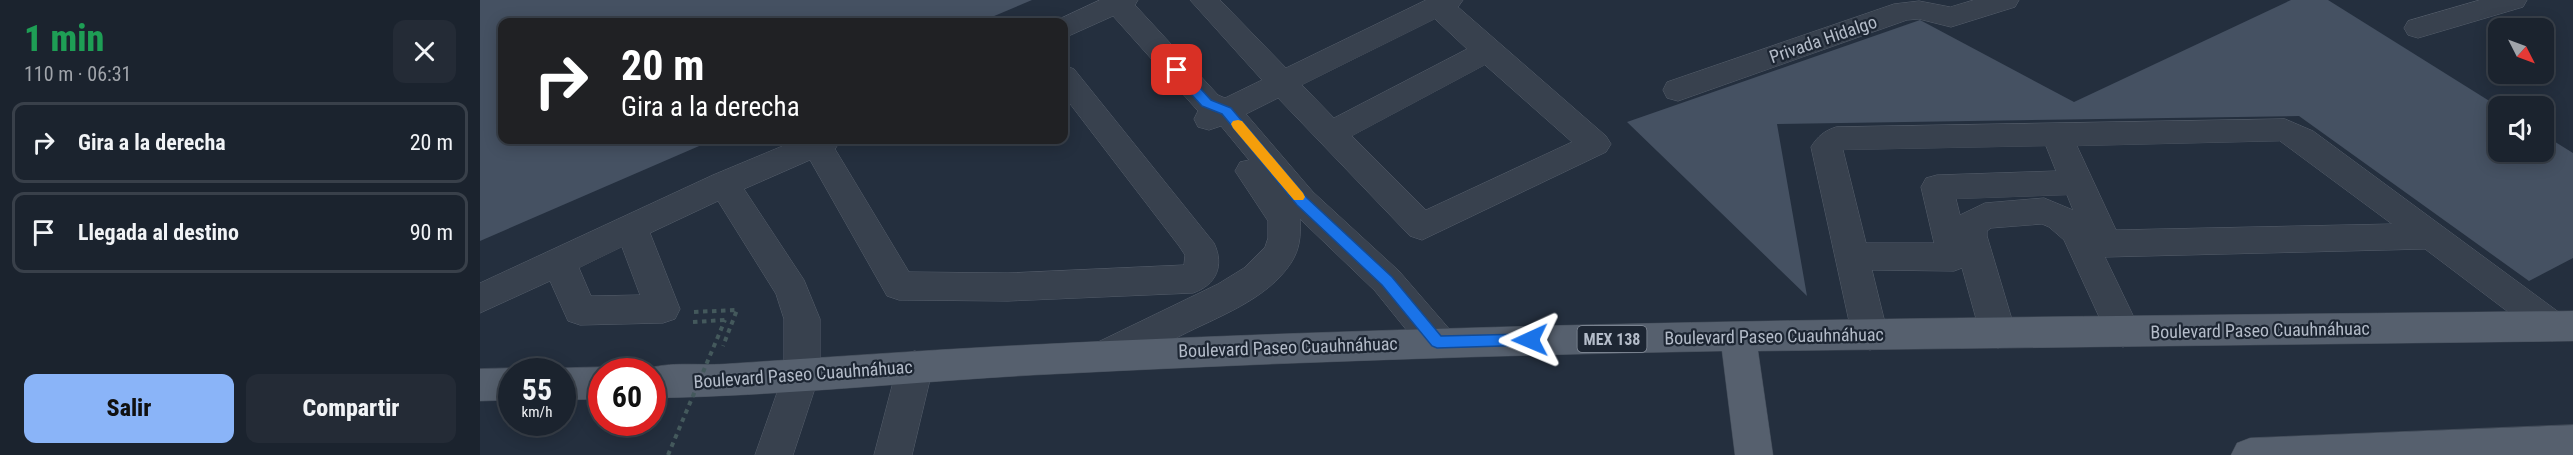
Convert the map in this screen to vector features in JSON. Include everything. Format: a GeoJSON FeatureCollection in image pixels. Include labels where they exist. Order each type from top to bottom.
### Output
{"type":"FeatureCollection","features":[{"type":"Feature","properties":{"kind":"main road","name":"Boulevard Paseo Cuauhnáhuac"},"geometry":{"type":"LineString","coordinates":[[666,382],[708,381],[1109,354],[1437,342],[2562,326]]}},
{"type":"Feature","properties":{"kind":"main road"},"geometry":{"type":"LineString","coordinates":[[1738,337],[1754,455]]}},
{"type":"Feature","properties":{"kind":"main road"},"geometry":{"type":"LineString","coordinates":[[480,385],[498,384]]}},
{"type":"Feature","properties":{"kind":"main road"},"geometry":{"type":"LineString","coordinates":[[2250,455],[2573,442]]}},
{"type":"Feature","properties":{"kind":"street"},"geometry":{"type":"LineString","coordinates":[[1204,0],[1282,83],[1330,134],[1422,227],[1595,144],[1487,51],[1444,3],[1282,83],[1214,111]]}},
{"type":"Feature","properties":{"kind":"street","name":"Privada Hidalgo"},"geometry":{"type":"LineString","coordinates":[[1678,90],[1904,11],[1919,10],[1955,17],[2005,0]]}},
{"type":"Feature","properties":{"kind":"street"},"geometry":{"type":"LineString","coordinates":[[2418,28],[2513,0]]}},
{"type":"Feature","properties":{"kind":"street"},"geometry":{"type":"LineString","coordinates":[[1068,26],[1120,2],[1214,111],[1302,201],[1387,281],[1437,342]]}},
{"type":"Feature","properties":{"kind":"street"},"geometry":{"type":"LineString","coordinates":[[1330,134],[1487,51]]}},
{"type":"Feature","properties":{"kind":"street"},"geometry":{"type":"LineString","coordinates":[[822,144],[899,286],[1008,287],[1193,279],[1203,268],[1202,253],[1068,81]]}},
{"type":"Feature","properties":{"kind":"street"},"geometry":{"type":"LineString","coordinates":[[1109,354],[1230,294],[1256,278],[1278,255],[1285,238],[1284,219],[1214,111]]}},
{"type":"Feature","properties":{"kind":"street"},"geometry":{"type":"LineString","coordinates":[[1870,335],[1827,147],[1836,140],[2285,130],[2302,139],[2431,236],[2562,326]]}},
{"type":"Feature","properties":{"kind":"street"},"geometry":{"type":"LineString","coordinates":[[2057,136],[2105,244],[2431,236]]}},
{"type":"Feature","properties":{"kind":"street"},"geometry":{"type":"LineString","coordinates":[[480,299],[724,184],[816,144]]}},
{"type":"Feature","properties":{"kind":"street"},"geometry":{"type":"LineString","coordinates":[[1851,256],[1954,257],[1937,187],[2078,182]]}},
{"type":"Feature","properties":{"kind":"street"},"geometry":{"type":"LineString","coordinates":[[724,184],[792,290],[802,319],[802,373],[774,455]]}},
{"type":"Feature","properties":{"kind":"street"},"geometry":{"type":"LineString","coordinates":[[1998,333],[1970,236],[1972,224],[1985,216],[2044,211],[2061,218],[2077,232],[2123,332]]}},
{"type":"Feature","properties":{"kind":"street"},"geometry":{"type":"LineString","coordinates":[[559,261],[580,311],[663,309],[631,227]]}},
{"type":"Feature","properties":{"kind":"street"},"geometry":{"type":"LineString","coordinates":[[892,455],[915,367]]}},
{"type":"Feature","properties":{"kind":"path"},"geometry":{"type":"LineString","coordinates":[[691,312],[737,310]]}},
{"type":"Feature","properties":{"kind":"path"},"geometry":{"type":"LineString","coordinates":[[668,455],[725,320],[685,323]]}},
{"type":"Feature","properties":{"kind":"building"},"geometry":{"type":"Polygon","coordinates":[[[480,0],[1032,0],[989,18],[498,18],[498,144],[704,144],[480,241],[480,0]]]}},
{"type":"Feature","properties":{"kind":"building"},"geometry":{"type":"Polygon","coordinates":[[[2291,0],[2328,0],[2488,100],[2488,162],[2554,162],[2554,141],[2573,153],[2573,258],[2529,281],[2299,116],[1777,124],[1807,296],[1627,122],[1920,20],[2074,102],[2291,0]]]}},
{"type":"Feature","properties":{"kind":"slow traffic"},"geometry":{"type":"LineString","coordinates":[[1238,124],[1298,197]]}},
{"type":"Feature","properties":{"kind":"route"},"geometry":{"type":"LineString","coordinates":[[1177,70],[1207,103],[1226,111],[1302,201],[1387,281],[1437,342],[1530,340]]}}]}
